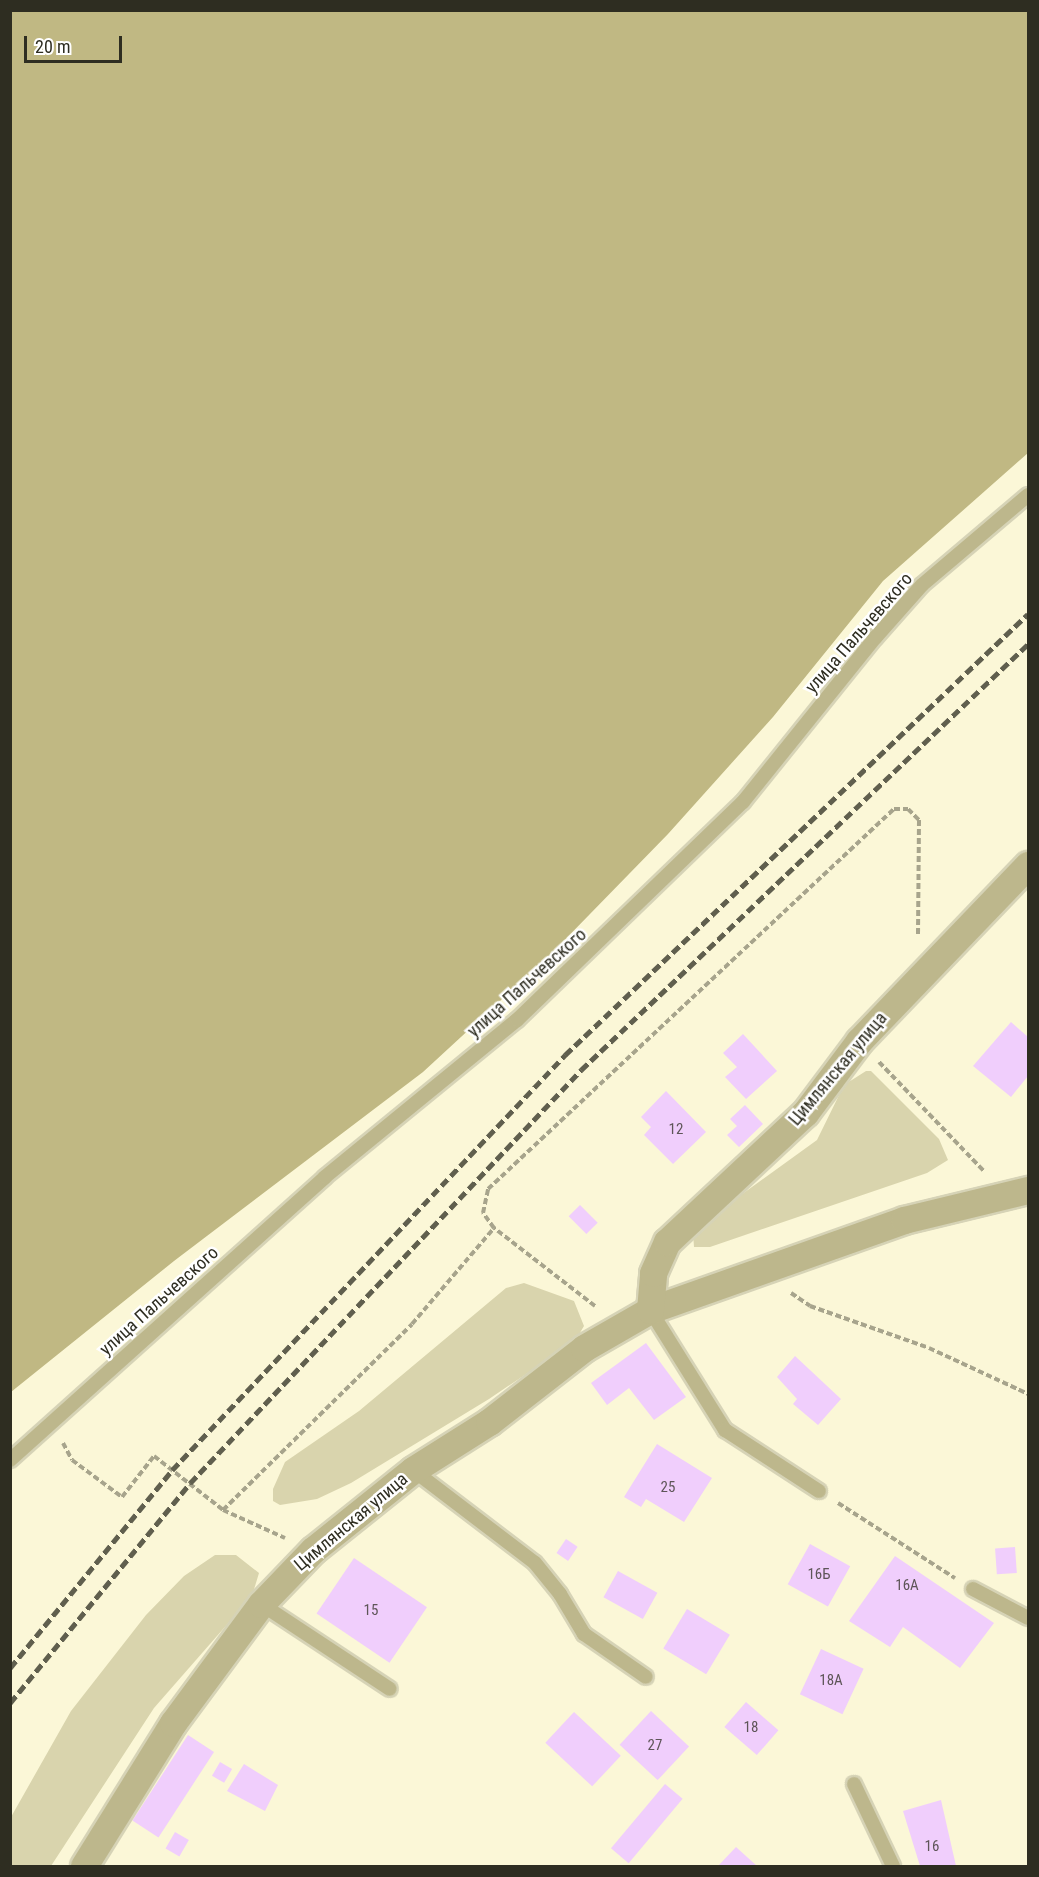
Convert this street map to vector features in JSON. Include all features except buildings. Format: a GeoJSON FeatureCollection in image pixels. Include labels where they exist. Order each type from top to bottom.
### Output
{"type":"FeatureCollection","features":[{"type":"Feature","properties":{"kind":"street","name":"Цимлянская улица"},"geometry":{"type":"LineString","coordinates":[[650,1310],[653,1273],[667,1242],[805,1113],[859,1041],[1029,865]]}},
{"type":"Feature","properties":{"kind":"street","name":"Цимлянская улица"},"geometry":{"type":"LineString","coordinates":[[84,1866],[173,1723],[261,1604],[313,1550],[413,1470],[489,1422],[619,1325],[650,1310],[904,1220],[1018,1192]]}},
{"type":"Feature","properties":{"kind":"lane","name":"улица Пальчевского"},"geometry":{"type":"LineString","coordinates":[[10,1460],[325,1177],[517,1020],[743,802],[875,638],[922,585],[1029,495]]}},
{"type":"Feature","properties":{"kind":"lane"},"geometry":{"type":"LineString","coordinates":[[650,1310],[725,1430],[819,1491]]}},
{"type":"Feature","properties":{"kind":"lane"},"geometry":{"type":"LineString","coordinates":[[413,1470],[535,1563],[560,1594],[584,1634],[646,1677]]}},
{"type":"Feature","properties":{"kind":"lane"},"geometry":{"type":"LineString","coordinates":[[973,1589],[1029,1618]]}},
{"type":"Feature","properties":{"kind":"lane"},"geometry":{"type":"LineString","coordinates":[[261,1604],[390,1689]]}},
{"type":"Feature","properties":{"kind":"lane"},"geometry":{"type":"LineString","coordinates":[[854,1784],[893,1866]]}},
{"type":"Feature","properties":{"kind":"path"},"geometry":{"type":"LineString","coordinates":[[619,1325],[494,1228],[483,1214],[488,1189],[894,809],[908,808],[919,820],[918,978]]}},
{"type":"Feature","properties":{"kind":"path"},"geometry":{"type":"LineString","coordinates":[[859,1041],[1018,1192]]}},
{"type":"Feature","properties":{"kind":"path"},"geometry":{"type":"LineString","coordinates":[[223,1510],[412,1324],[494,1228]]}},
{"type":"Feature","properties":{"kind":"path"},"geometry":{"type":"LineString","coordinates":[[769,1268],[788,1290],[810,1306],[929,1348],[1029,1394]]}},
{"type":"Feature","properties":{"kind":"path"},"geometry":{"type":"LineString","coordinates":[[51,1422],[72,1460],[122,1497],[154,1456],[223,1510],[313,1550]]}},
{"type":"Feature","properties":{"kind":"path"},"geometry":{"type":"LineString","coordinates":[[819,1491],[973,1589]]}},
{"type":"Feature","properties":{"kind":"shaded area"},"geometry":{"type":"Polygon","coordinates":[[[11,10],[1028,11],[1028,453],[883,581],[773,717],[668,834],[550,955],[423,1072],[174,1261],[11,1392],[11,10]]]}},
{"type":"Feature","properties":{"kind":"shaded area"},"geometry":{"type":"Polygon","coordinates":[[[866,1071],[871,1071],[939,1139],[948,1160],[927,1173],[710,1247],[694,1247],[693,1233],[698,1226],[817,1140],[844,1085],[866,1071]]]}},
{"type":"Feature","properties":{"kind":"shaded area"},"geometry":{"type":"Polygon","coordinates":[[[524,1283],[574,1301],[584,1326],[575,1341],[489,1399],[351,1483],[317,1499],[280,1505],[273,1501],[273,1489],[285,1462],[359,1411],[506,1288],[524,1283]]]}},
{"type":"Feature","properties":{"kind":"shaded area"},"geometry":{"type":"Polygon","coordinates":[[[215,1555],[236,1555],[259,1573],[252,1596],[154,1708],[51,1866],[11,1866],[11,1817],[71,1711],[146,1615],[184,1576],[215,1555]]]}},
{"type":"Feature","properties":{"kind":"railway"},"geometry":{"type":"LineString","coordinates":[[10,1668],[172,1470],[565,1055],[1028,614]]}},
{"type":"Feature","properties":{"kind":"railway"},"geometry":{"type":"LineString","coordinates":[[10,1703],[190,1483],[581,1070],[1028,644]]}}]}
